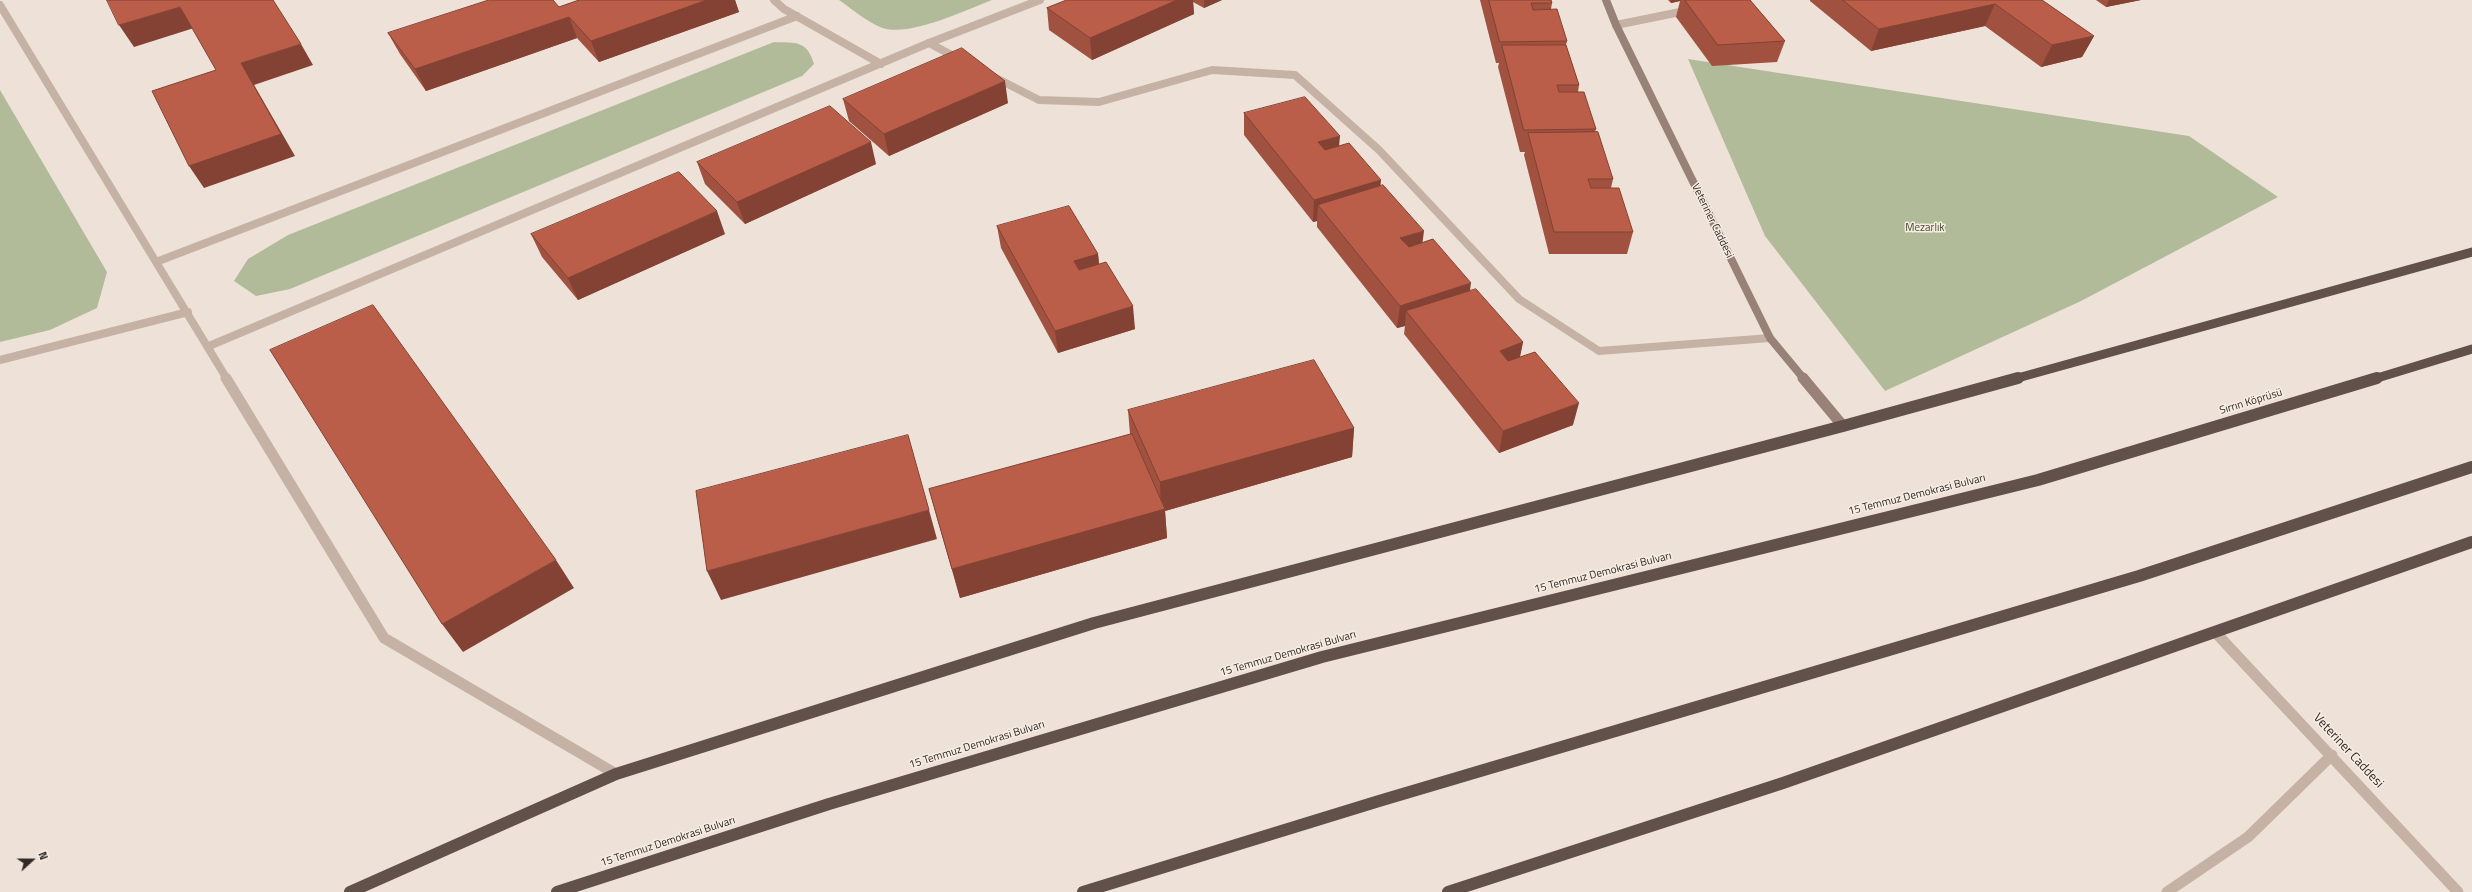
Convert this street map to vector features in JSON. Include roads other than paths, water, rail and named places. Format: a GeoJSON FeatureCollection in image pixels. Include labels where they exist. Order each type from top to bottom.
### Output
{"type":"FeatureCollection","features":[{"type":"Feature","properties":{"kind":"highway"},"geometry":{"type":"LineString","coordinates":[[350,892],[616,774],[1094,623],[1843,426],[2472,252]]}},
{"type":"Feature","properties":{"kind":"highway","name":"Sırrın Köprüsü"},"geometry":{"type":"LineString","coordinates":[[2038,480],[2472,349]]}},
{"type":"Feature","properties":{"kind":"highway"},"geometry":{"type":"LineString","coordinates":[[1083,892],[1394,797],[2140,576],[2472,467]]}},
{"type":"Feature","properties":{"kind":"highway","name":"15 Temmuz Demokrasi Bulvarı"},"geometry":{"type":"LineString","coordinates":[[557,892],[829,804],[1322,657],[2038,480]]}},
{"type":"Feature","properties":{"kind":"highway"},"geometry":{"type":"LineString","coordinates":[[1448,892],[1783,782],[2472,542]]}},
{"type":"Feature","properties":{"kind":"main road","name":"Veteriner Caddesi"},"geometry":{"type":"LineString","coordinates":[[1606,0],[1616,25],[1770,338],[1843,426]]}},
{"type":"Feature","properties":{"kind":"street"},"geometry":{"type":"LineString","coordinates":[[774,0],[797,16],[881,64]]}},
{"type":"Feature","properties":{"kind":"street"},"geometry":{"type":"LineString","coordinates":[[209,346],[928,43],[1040,0]]}},
{"type":"Feature","properties":{"kind":"street"},"geometry":{"type":"LineString","coordinates":[[0,5],[156,262],[209,346],[384,638],[616,774]]}},
{"type":"Feature","properties":{"kind":"street"},"geometry":{"type":"LineString","coordinates":[[1616,25],[1697,9]]}},
{"type":"Feature","properties":{"kind":"street"},"geometry":{"type":"LineString","coordinates":[[156,262],[797,16]]}},
{"type":"Feature","properties":{"kind":"street"},"geometry":{"type":"LineString","coordinates":[[928,43],[970,65]]}},
{"type":"Feature","properties":{"kind":"street"},"geometry":{"type":"LineString","coordinates":[[984,72],[1039,100],[1099,102],[1212,70],[1295,75],[1379,150],[1519,299],[1599,351],[1770,338]]}},
{"type":"Feature","properties":{"kind":"street"},"geometry":{"type":"LineString","coordinates":[[0,360],[188,312]]}},
{"type":"Feature","properties":{"kind":"street","name":"Veteriner Caddesi"},"geometry":{"type":"LineString","coordinates":[[2215,632],[2332,755],[2458,892]]}},
{"type":"Feature","properties":{"kind":"street"},"geometry":{"type":"LineString","coordinates":[[2166,892],[2248,837],[2332,755]]}},
{"type":"Feature","properties":{"kind":"park label","name":"Mezarlık"},"geometry":{"type":"Point","coordinates":[1925,228]}}]}
